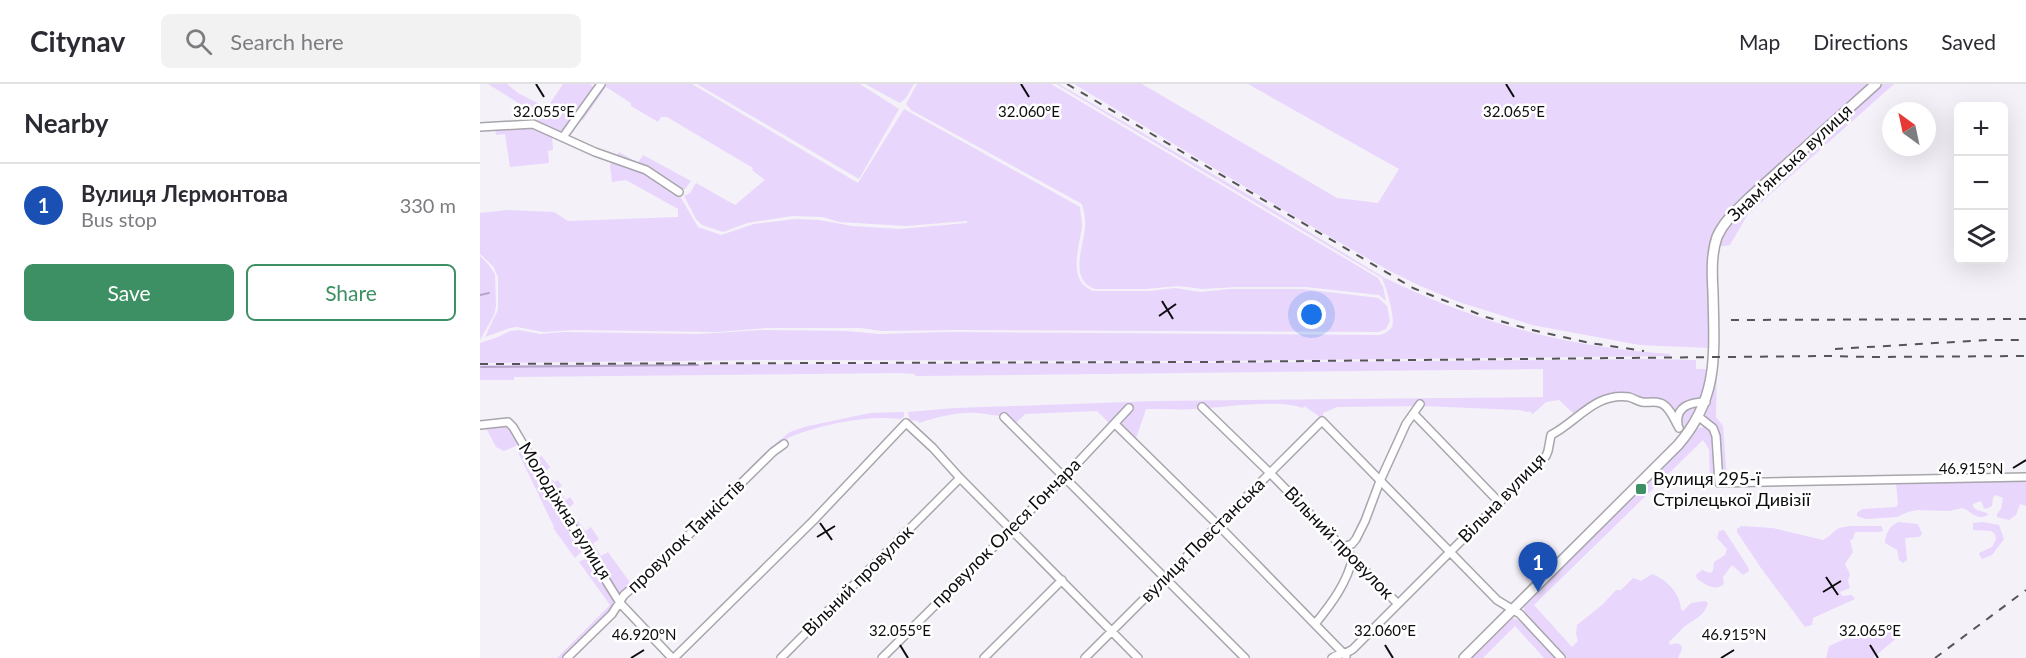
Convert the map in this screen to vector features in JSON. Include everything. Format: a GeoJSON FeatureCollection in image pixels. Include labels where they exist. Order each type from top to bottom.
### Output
{"type":"FeatureCollection","features":[{"type":"Feature","properties":{"kind":"street"},"geometry":{"type":"LineString","coordinates":[[563,137],[601,84]]}},
{"type":"Feature","properties":{"kind":"street","name":"Знам'янська вулиця"},"geometry":{"type":"LineString","coordinates":[[1464,658],[1685,438],[1706,402],[1713,372],[1713,259],[1717,238],[1725,223],[1749,198],[1876,84]]}},
{"type":"Feature","properties":{"kind":"street"},"geometry":{"type":"LineString","coordinates":[[480,127],[533,124],[595,152],[646,170],[679,192]]}},
{"type":"Feature","properties":{"kind":"street","name":"Вільна вулиця"},"geometry":{"type":"LineString","coordinates":[[1332,658],[1337,655],[1346,656],[1546,456],[1551,435],[1563,429],[1586,408],[1625,397],[1643,402],[1659,402],[1666,405],[1685,438]]}},
{"type":"Feature","properties":{"kind":"street"},"geometry":{"type":"LineString","coordinates":[[1679,428],[1677,422],[1680,411],[1690,403],[1706,402]]}},
{"type":"Feature","properties":{"kind":"street"},"geometry":{"type":"LineString","coordinates":[[1343,547],[1352,544],[1356,539],[1406,424],[1420,404]]}},
{"type":"Feature","properties":{"kind":"street","name":"Вільний провулок"},"geometry":{"type":"LineString","coordinates":[[1202,407],[1398,604]]}},
{"type":"Feature","properties":{"kind":"street","name":"провулок Олеся Гончара"},"geometry":{"type":"LineString","coordinates":[[882,658],[1129,408]]}},
{"type":"Feature","properties":{"kind":"street"},"geometry":{"type":"LineString","coordinates":[[1414,415],[1500,502]]}},
{"type":"Feature","properties":{"kind":"street"},"geometry":{"type":"LineString","coordinates":[[1004,417],[1245,658]]}},
{"type":"Feature","properties":{"kind":"street"},"geometry":{"type":"LineString","coordinates":[[1699,417],[1713,429],[1716,436],[1719,483],[2026,477]]}},
{"type":"Feature","properties":{"kind":"street","name":"вулиця Повстанська"},"geometry":{"type":"LineString","coordinates":[[1085,658],[1322,421],[1380,481]]}},
{"type":"Feature","properties":{"kind":"street","name":"Молодіжна вулиця"},"geometry":{"type":"LineString","coordinates":[[480,425],[508,422],[513,427],[620,603],[673,658]]}},
{"type":"Feature","properties":{"kind":"street"},"geometry":{"type":"LineString","coordinates":[[673,658],[813,521],[906,423],[1138,658]]}},
{"type":"Feature","properties":{"kind":"street"},"geometry":{"type":"LineString","coordinates":[[1115,423],[1346,656]]}},
{"type":"Feature","properties":{"kind":"street","name":"провулок Танкістів"},"geometry":{"type":"LineString","coordinates":[[567,658],[612,614],[624,595],[646,577],[773,452],[784,444]]}},
{"type":"Feature","properties":{"kind":"street","name":"Вільний провулок"},"geometry":{"type":"LineString","coordinates":[[781,658],[960,478]]}},
{"type":"Feature","properties":{"kind":"street"},"geometry":{"type":"LineString","coordinates":[[1380,481],[1497,600],[1513,609],[1527,621],[1561,658]]}},
{"type":"Feature","properties":{"kind":"street"},"geometry":{"type":"LineString","coordinates":[[1315,624],[1341,589],[1353,557]]}},
{"type":"Feature","properties":{"kind":"street"},"geometry":{"type":"LineString","coordinates":[[984,658],[1062,580]]}},
{"type":"Feature","properties":{"kind":"shaded area"},"geometry":{"type":"Polygon","coordinates":[[[488,84],[507,84],[518,93],[547,108],[563,84],[590,84],[595,88],[564,130],[559,132],[534,123],[539,116],[488,84]]]}},
{"type":"Feature","properties":{"kind":"shaded area"},"geometry":{"type":"Polygon","coordinates":[[[604,84],[692,84],[858,183],[904,109],[1080,207],[1082,226],[1077,253],[1077,271],[1085,286],[1093,291],[1150,291],[1175,288],[1201,292],[1230,289],[1303,289],[1378,298],[1387,306],[1390,321],[1386,329],[1378,332],[882,331],[861,328],[766,328],[717,332],[573,330],[544,332],[517,327],[485,337],[498,310],[498,277],[493,266],[480,254],[480,213],[508,210],[554,212],[568,221],[678,217],[678,209],[626,180],[612,182],[610,165],[613,160],[644,172],[677,191],[698,227],[721,235],[754,224],[796,219],[900,229],[967,223],[967,221],[906,226],[839,222],[823,217],[792,216],[747,223],[723,232],[702,225],[696,219],[684,196],[690,193],[696,183],[735,205],[765,180],[752,170],[753,168],[667,117],[661,117],[658,122],[631,106],[631,103],[606,87],[583,120],[579,117],[604,84]]]}},
{"type":"Feature","properties":{"kind":"shaded area"},"geometry":{"type":"Polygon","coordinates":[[[697,84],[860,84],[899,109],[859,179],[697,84]]]}},
{"type":"Feature","properties":{"kind":"shaded area"},"geometry":{"type":"Polygon","coordinates":[[[865,84],[914,84],[906,98],[900,103],[865,84]]]}},
{"type":"Feature","properties":{"kind":"shaded area"},"geometry":{"type":"Polygon","coordinates":[[[917,84],[1051,84],[1378,278],[1386,301],[1379,295],[1306,287],[1202,289],[1179,286],[1095,289],[1087,285],[1080,271],[1080,254],[1085,225],[1082,204],[911,110],[906,104],[917,84]]]}},
{"type":"Feature","properties":{"kind":"shaded area"},"geometry":{"type":"Polygon","coordinates":[[[1056,84],[1252,197],[1383,277],[1418,293],[1488,320],[1558,339],[1632,351],[1670,354],[1670,356],[1207,361],[767,360],[480,363],[480,343],[510,331],[519,330],[540,334],[563,332],[698,334],[762,330],[846,331],[879,334],[945,332],[1380,335],[1392,327],[1392,310],[1382,278],[1056,84]]]}},
{"type":"Feature","properties":{"kind":"shaded area"},"geometry":{"type":"Polygon","coordinates":[[[1074,84],[1142,84],[1337,198],[1378,203],[1399,169],[1248,84],[1871,84],[1729,214],[1709,273],[1709,348],[1640,345],[1532,325],[1459,302],[1418,285],[1297,218],[1074,84]]]}},
{"type":"Feature","properties":{"kind":"shaded area"},"geometry":{"type":"Polygon","coordinates":[[[1880,84],[1894,84],[1748,214],[1730,245],[1718,247],[1720,239],[1734,217],[1880,84]]]}},
{"type":"Feature","properties":{"kind":"shaded area"},"geometry":{"type":"Polygon","coordinates":[[[529,126],[552,135],[553,150],[548,151],[549,163],[510,167],[505,134],[496,135],[495,128],[529,126]]]}},
{"type":"Feature","properties":{"kind":"shaded area"},"geometry":{"type":"Polygon","coordinates":[[[619,152],[638,163],[643,155],[691,181],[685,189],[678,189],[617,156],[619,152]]]}},
{"type":"Feature","properties":{"kind":"shaded area"},"geometry":{"type":"Polygon","coordinates":[[[480,256],[495,274],[496,306],[494,315],[480,340],[480,256]]]}},
{"type":"Feature","properties":{"kind":"shaded area"},"geometry":{"type":"Polygon","coordinates":[[[1696,360],[1696,369],[1708,369],[1701,401],[1685,429],[1682,429],[1667,404],[1614,397],[1575,415],[1559,400],[1546,402],[1533,414],[1529,411],[1518,410],[1422,406],[1337,407],[1323,413],[1323,419],[1304,406],[1303,408],[1280,404],[1146,409],[1135,441],[1111,425],[1097,411],[1025,414],[1014,425],[1009,419],[1011,416],[977,413],[948,415],[919,423],[910,420],[908,412],[955,408],[1156,401],[1543,397],[1543,369],[919,376],[899,373],[514,377],[514,380],[480,380],[480,365],[1696,360]]]}},
{"type":"Feature","properties":{"kind":"shaded area"},"geometry":{"type":"Polygon","coordinates":[[[1717,361],[1716,417],[1723,426],[1727,481],[1720,476],[1719,436],[1707,420],[1705,413],[1710,402],[1717,361]]]}},
{"type":"Feature","properties":{"kind":"shaded area"},"geometry":{"type":"Polygon","coordinates":[[[904,412],[904,417],[900,419],[873,418],[845,422],[816,428],[790,437],[624,593],[616,589],[569,516],[538,461],[541,455],[550,467],[546,471],[554,482],[558,480],[562,486],[558,489],[566,500],[570,497],[574,503],[569,508],[585,531],[591,527],[599,539],[593,544],[601,556],[608,552],[631,584],[771,447],[790,432],[870,413],[904,412]]]}},
{"type":"Feature","properties":{"kind":"shaded area"},"geometry":{"type":"Polygon","coordinates":[[[502,424],[510,426],[518,442],[516,446],[504,451],[496,447],[486,428],[502,424]]]}},
{"type":"Feature","properties":{"kind":"shaded area"},"geometry":{"type":"Polygon","coordinates":[[[1706,427],[1714,437],[1715,486],[1710,486],[1709,449],[1703,440],[1534,605],[1572,647],[1578,641],[1577,625],[1633,578],[1641,581],[1652,574],[1672,588],[1683,611],[1691,603],[1705,601],[1708,603],[1701,615],[1669,642],[1670,645],[1677,643],[1681,645],[1682,649],[1678,658],[1566,658],[1525,612],[1523,605],[1697,428],[1706,427]]]}},
{"type":"Feature","properties":{"kind":"shaded area"},"geometry":{"type":"Polygon","coordinates":[[[521,447],[582,545],[581,552],[575,558],[553,528],[517,450],[521,447]]]}},
{"type":"Feature","properties":{"kind":"shaded area"},"geometry":{"type":"Polygon","coordinates":[[[2026,478],[2026,506],[2020,504],[2016,515],[2009,520],[1997,517],[2003,498],[1996,495],[1993,497],[1992,506],[1986,509],[1981,501],[1973,504],[1977,510],[1987,513],[1988,515],[1984,517],[1962,508],[1949,511],[1917,510],[1897,517],[1866,519],[1857,516],[1862,509],[1896,507],[1898,504],[1896,483],[1898,481],[2026,478]]]}},
{"type":"Feature","properties":{"kind":"shaded area"},"geometry":{"type":"Polygon","coordinates":[[[1899,522],[1918,524],[1922,534],[1919,537],[1905,538],[1907,560],[1903,563],[1899,560],[1897,550],[1885,543],[1889,530],[1899,522]]]}},
{"type":"Feature","properties":{"kind":"shaded area"},"geometry":{"type":"Polygon","coordinates":[[[1973,523],[1999,525],[2004,539],[1992,555],[1982,559],[1979,553],[1992,547],[1996,539],[1995,534],[1991,531],[1973,530],[1973,523]]]}},
{"type":"Feature","properties":{"kind":"shaded area"},"geometry":{"type":"Polygon","coordinates":[[[1741,526],[1773,528],[1823,540],[1836,530],[1845,527],[1881,526],[1883,530],[1855,532],[1853,539],[1850,540],[1853,552],[1845,564],[1850,574],[1848,581],[1850,588],[1840,592],[1842,596],[1852,595],[1855,599],[1813,618],[1812,625],[1805,627],[1737,532],[1741,526]]]}},
{"type":"Feature","properties":{"kind":"shaded area"},"geometry":{"type":"Polygon","coordinates":[[[1724,530],[1749,571],[1743,575],[1732,565],[1723,577],[1724,584],[1714,587],[1697,579],[1696,575],[1702,570],[1710,573],[1713,571],[1714,562],[1725,555],[1727,549],[1717,538],[1719,531],[1724,530]]]}},
{"type":"Feature","properties":{"kind":"shaded area"},"geometry":{"type":"Polygon","coordinates":[[[588,557],[617,604],[565,658],[557,658],[610,605],[579,562],[588,557]]]}},
{"type":"Feature","properties":{"kind":"shaded area"},"geometry":{"type":"Polygon","coordinates":[[[1512,618],[1529,628],[1555,658],[1544,658],[1515,626],[1483,658],[1469,658],[1512,618]]]}},
{"type":"Feature","properties":{"kind":"shaded area"},"geometry":{"type":"Polygon","coordinates":[[[1879,624],[1890,625],[1899,636],[1873,658],[1826,658],[1829,646],[1879,624]]]}},
{"type":"Feature","properties":{"kind":"waterway"},"geometry":{"type":"LineString","coordinates":[[480,295],[489,293]]}},
{"type":"Feature","properties":{"kind":"waterway"},"geometry":{"type":"LineString","coordinates":[[481,367],[698,365]]}},
{"type":"Feature","properties":{"kind":"railway"},"geometry":{"type":"LineString","coordinates":[[1067,84],[1413,288],[1486,317],[1532,330],[1590,343],[1644,351]]}},
{"type":"Feature","properties":{"kind":"railway"},"geometry":{"type":"LineString","coordinates":[[1731,320],[2026,319]]}},
{"type":"Feature","properties":{"kind":"railway"},"geometry":{"type":"LineString","coordinates":[[1835,349],[1987,340],[2026,340]]}},
{"type":"Feature","properties":{"kind":"railway"},"geometry":{"type":"LineString","coordinates":[[480,364],[2026,356]]}},
{"type":"Feature","properties":{"kind":"railway"},"geometry":{"type":"LineString","coordinates":[[1935,658],[2026,590]]}},
{"type":"Feature","properties":{"kind":"place","name":"Вулиця 295-ї Стрілецької Дивізії"},"geometry":{"type":"Point","coordinates":[1641,489]}},
{"type":"Feature","properties":{"kind":"place","name":"Вулиця Лєрмонтова"},"geometry":{"type":"Point","coordinates":[1538,592]}}]}
